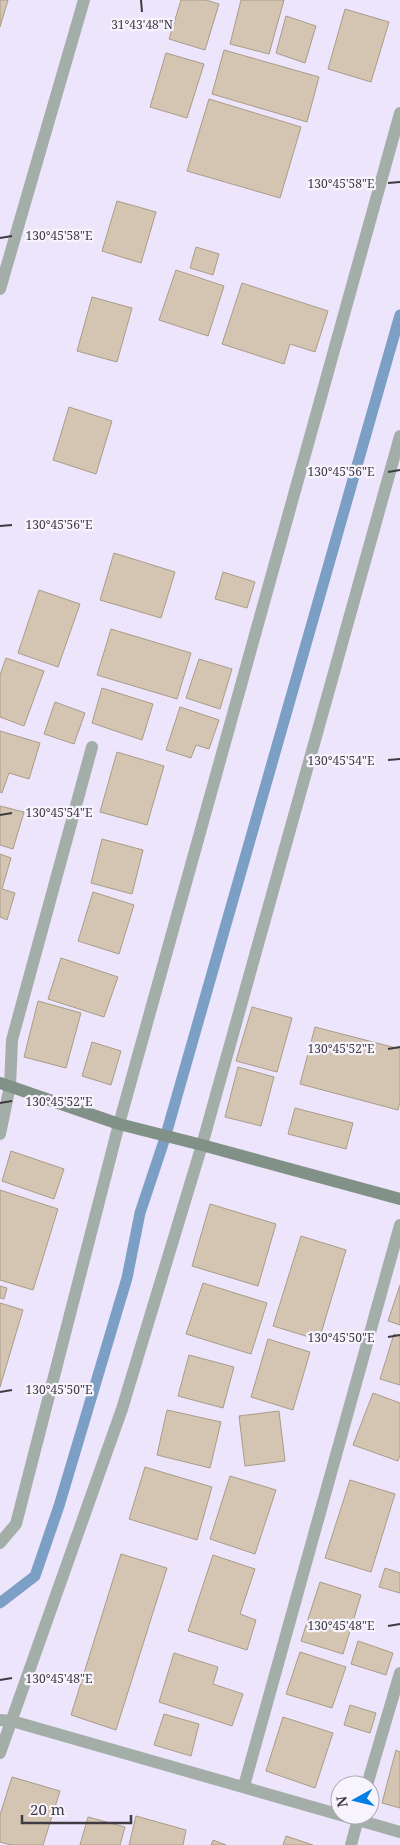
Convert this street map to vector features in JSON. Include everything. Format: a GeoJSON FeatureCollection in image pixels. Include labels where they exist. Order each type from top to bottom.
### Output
{"type":"FeatureCollection","features":[{"type":"Feature","properties":{"kind":"street"},"geometry":{"type":"LineString","coordinates":[[0,289],[84,0]]}},
{"type":"Feature","properties":{"kind":"street"},"geometry":{"type":"LineString","coordinates":[[0,1543],[16,1524],[400,113]]}},
{"type":"Feature","properties":{"kind":"street"},"geometry":{"type":"LineString","coordinates":[[0,1753],[6,1721],[122,1409],[202,1145],[400,436]]}},
{"type":"Feature","properties":{"kind":"street"},"geometry":{"type":"LineString","coordinates":[[0,1134],[12,1040],[92,747]]}},
{"type":"Feature","properties":{"kind":"street"},"geometry":{"type":"LineString","coordinates":[[5,1084],[125,1126],[400,1199]]}},
{"type":"Feature","properties":{"kind":"street"},"geometry":{"type":"LineString","coordinates":[[244,1786],[400,1225]]}},
{"type":"Feature","properties":{"kind":"street"},"geometry":{"type":"LineString","coordinates":[[370,1775],[400,1673]]}},
{"type":"Feature","properties":{"kind":"street"},"geometry":{"type":"LineString","coordinates":[[6,1721],[330,1810]]}},
{"type":"Feature","properties":{"kind":"street"},"geometry":{"type":"LineString","coordinates":[[351,1845],[356,1825]]}},
{"type":"Feature","properties":{"kind":"street"},"geometry":{"type":"LineString","coordinates":[[379,1825],[400,1832]]}},
{"type":"Feature","properties":{"kind":"building"},"geometry":{"type":"Polygon","coordinates":[[[0,0],[8,0],[0,27],[0,0]]]}},
{"type":"Feature","properties":{"kind":"building"},"geometry":{"type":"Polygon","coordinates":[[[181,0],[206,0],[219,4],[205,50],[169,39],[181,0]]]}},
{"type":"Feature","properties":{"kind":"building"},"geometry":{"type":"Polygon","coordinates":[[[241,0],[284,0],[269,54],[230,44],[241,0]]]}},
{"type":"Feature","properties":{"kind":"building"},"geometry":{"type":"Polygon","coordinates":[[[345,9],[389,22],[371,82],[328,69],[345,9]]]}},
{"type":"Feature","properties":{"kind":"building"},"geometry":{"type":"Polygon","coordinates":[[[286,16],[316,26],[305,63],[276,53],[286,16]]]}},
{"type":"Feature","properties":{"kind":"building"},"geometry":{"type":"Polygon","coordinates":[[[224,50],[319,77],[307,122],[212,94],[224,50]]]}},
{"type":"Feature","properties":{"kind":"building"},"geometry":{"type":"Polygon","coordinates":[[[166,53],[204,64],[187,118],[150,107],[166,53]]]}},
{"type":"Feature","properties":{"kind":"building"},"geometry":{"type":"Polygon","coordinates":[[[209,99],[301,127],[280,198],[187,171],[209,99]]]}},
{"type":"Feature","properties":{"kind":"building"},"geometry":{"type":"Polygon","coordinates":[[[117,201],[156,212],[141,263],[102,251],[117,201]]]}},
{"type":"Feature","properties":{"kind":"building"},"geometry":{"type":"Polygon","coordinates":[[[196,247],[219,254],[213,275],[190,268],[196,247]]]}},
{"type":"Feature","properties":{"kind":"building"},"geometry":{"type":"Polygon","coordinates":[[[176,270],[224,286],[208,336],[159,320],[176,270]]]}},
{"type":"Feature","properties":{"kind":"building"},"geometry":{"type":"Polygon","coordinates":[[[242,283],[328,311],[315,352],[290,344],[284,364],[222,344],[242,283]]]}},
{"type":"Feature","properties":{"kind":"building"},"geometry":{"type":"Polygon","coordinates":[[[92,297],[132,308],[117,362],[77,351],[92,297]]]}},
{"type":"Feature","properties":{"kind":"building"},"geometry":{"type":"Polygon","coordinates":[[[69,407],[112,421],[96,474],[53,460],[69,407]]]}},
{"type":"Feature","properties":{"kind":"building"},"geometry":{"type":"Polygon","coordinates":[[[114,553],[175,572],[161,618],[100,600],[114,553]]]}},
{"type":"Feature","properties":{"kind":"building"},"geometry":{"type":"Polygon","coordinates":[[[223,572],[255,582],[247,608],[215,599],[223,572]]]}},
{"type":"Feature","properties":{"kind":"building"},"geometry":{"type":"Polygon","coordinates":[[[39,590],[80,604],[58,667],[18,653],[39,590]]]}},
{"type":"Feature","properties":{"kind":"building"},"geometry":{"type":"Polygon","coordinates":[[[111,629],[191,653],[177,699],[97,675],[111,629]]]}},
{"type":"Feature","properties":{"kind":"building"},"geometry":{"type":"Polygon","coordinates":[[[6,658],[44,671],[24,726],[0,717],[0,675],[6,658]]]}},
{"type":"Feature","properties":{"kind":"building"},"geometry":{"type":"Polygon","coordinates":[[[199,659],[232,669],[220,709],[186,698],[199,659]]]}},
{"type":"Feature","properties":{"kind":"building"},"geometry":{"type":"Polygon","coordinates":[[[102,688],[153,704],[142,740],[92,723],[102,688]]]}},
{"type":"Feature","properties":{"kind":"building"},"geometry":{"type":"Polygon","coordinates":[[[55,702],[85,713],[74,744],[44,734],[55,702]]]}},
{"type":"Feature","properties":{"kind":"building"},"geometry":{"type":"Polygon","coordinates":[[[180,707],[219,720],[209,749],[196,745],[191,758],[166,750],[180,707]]]}},
{"type":"Feature","properties":{"kind":"building"},"geometry":{"type":"Polygon","coordinates":[[[0,731],[40,743],[29,779],[9,773],[2,793],[0,792],[0,731]]]}},
{"type":"Feature","properties":{"kind":"building"},"geometry":{"type":"Polygon","coordinates":[[[117,752],[164,766],[147,825],[100,812],[117,752]]]}},
{"type":"Feature","properties":{"kind":"building"},"geometry":{"type":"Polygon","coordinates":[[[0,806],[24,812],[13,849],[0,845],[0,806]]]}},
{"type":"Feature","properties":{"kind":"building"},"geometry":{"type":"Polygon","coordinates":[[[102,839],[143,850],[132,894],[91,883],[102,839]]]}},
{"type":"Feature","properties":{"kind":"building"},"geometry":{"type":"Polygon","coordinates":[[[0,854],[11,858],[2,889],[15,893],[7,920],[0,917],[0,854]]]}},
{"type":"Feature","properties":{"kind":"building"},"geometry":{"type":"Polygon","coordinates":[[[93,892],[134,905],[119,954],[78,941],[93,892]]]}},
{"type":"Feature","properties":{"kind":"building"},"geometry":{"type":"Polygon","coordinates":[[[61,958],[118,977],[104,1017],[48,999],[61,958]]]}},
{"type":"Feature","properties":{"kind":"building"},"geometry":{"type":"Polygon","coordinates":[[[38,1001],[81,1013],[66,1068],[24,1057],[38,1001]]]}},
{"type":"Feature","properties":{"kind":"building"},"geometry":{"type":"Polygon","coordinates":[[[252,1007],[292,1018],[277,1072],[236,1061],[252,1007]]]}},
{"type":"Feature","properties":{"kind":"building"},"geometry":{"type":"Polygon","coordinates":[[[315,1027],[400,1049],[400,1102],[398,1110],[300,1084],[315,1027]]]}},
{"type":"Feature","properties":{"kind":"building"},"geometry":{"type":"Polygon","coordinates":[[[92,1042],[121,1051],[111,1085],[82,1076],[92,1042]]]}},
{"type":"Feature","properties":{"kind":"building"},"geometry":{"type":"Polygon","coordinates":[[[238,1067],[274,1077],[261,1126],[225,1117],[238,1067]]]}},
{"type":"Feature","properties":{"kind":"building"},"geometry":{"type":"Polygon","coordinates":[[[295,1108],[353,1123],[346,1149],[288,1134],[295,1108]]]}},
{"type":"Feature","properties":{"kind":"building"},"geometry":{"type":"Polygon","coordinates":[[[11,1151],[64,1169],[54,1199],[2,1181],[11,1151]]]}},
{"type":"Feature","properties":{"kind":"building"},"geometry":{"type":"Polygon","coordinates":[[[0,1190],[58,1209],[33,1290],[0,1280],[0,1190]]]}},
{"type":"Feature","properties":{"kind":"building"},"geometry":{"type":"Polygon","coordinates":[[[210,1204],[276,1224],[258,1286],[192,1266],[210,1204]]]}},
{"type":"Feature","properties":{"kind":"building"},"geometry":{"type":"Polygon","coordinates":[[[301,1236],[346,1250],[319,1340],[273,1326],[301,1236]]]}},
{"type":"Feature","properties":{"kind":"building"},"geometry":{"type":"Polygon","coordinates":[[[203,1283],[267,1303],[251,1354],[186,1334],[203,1283]]]}},
{"type":"Feature","properties":{"kind":"building"},"geometry":{"type":"Polygon","coordinates":[[[400,1285],[400,1325],[388,1321],[400,1285]]]}},
{"type":"Feature","properties":{"kind":"building"},"geometry":{"type":"Polygon","coordinates":[[[0,1286],[7,1288],[4,1299],[0,1298],[0,1286]]]}},
{"type":"Feature","properties":{"kind":"building"},"geometry":{"type":"Polygon","coordinates":[[[0,1303],[23,1310],[0,1387],[0,1303]]]}},
{"type":"Feature","properties":{"kind":"building"},"geometry":{"type":"Polygon","coordinates":[[[394,1334],[400,1336],[400,1385],[380,1379],[394,1334]]]}},
{"type":"Feature","properties":{"kind":"building"},"geometry":{"type":"Polygon","coordinates":[[[268,1339],[310,1352],[293,1410],[251,1397],[268,1339]]]}},
{"type":"Feature","properties":{"kind":"building"},"geometry":{"type":"Polygon","coordinates":[[[189,1355],[234,1367],[223,1408],[178,1396],[189,1355]]]}},
{"type":"Feature","properties":{"kind":"building"},"geometry":{"type":"Polygon","coordinates":[[[373,1393],[400,1403],[400,1455],[398,1461],[353,1445],[373,1393]]]}},
{"type":"Feature","properties":{"kind":"building"},"geometry":{"type":"Polygon","coordinates":[[[167,1410],[221,1422],[210,1468],[157,1455],[167,1410]]]}},
{"type":"Feature","properties":{"kind":"building"},"geometry":{"type":"Polygon","coordinates":[[[279,1411],[285,1461],[245,1466],[239,1416],[279,1411]]]}},
{"type":"Feature","properties":{"kind":"building"},"geometry":{"type":"Polygon","coordinates":[[[145,1467],[212,1487],[197,1540],[129,1519],[145,1467]]]}},
{"type":"Feature","properties":{"kind":"building"},"geometry":{"type":"Polygon","coordinates":[[[230,1476],[276,1490],[255,1554],[210,1539],[230,1476]]]}},
{"type":"Feature","properties":{"kind":"building"},"geometry":{"type":"Polygon","coordinates":[[[350,1480],[395,1494],[371,1572],[325,1558],[350,1480]]]}},
{"type":"Feature","properties":{"kind":"building"},"geometry":{"type":"Polygon","coordinates":[[[121,1554],[167,1568],[116,1730],[71,1715],[121,1554]]]}},
{"type":"Feature","properties":{"kind":"building"},"geometry":{"type":"Polygon","coordinates":[[[213,1555],[255,1569],[240,1614],[256,1620],[247,1650],[188,1631],[213,1555]]]}},
{"type":"Feature","properties":{"kind":"building"},"geometry":{"type":"Polygon","coordinates":[[[385,1568],[400,1573],[400,1593],[379,1587],[385,1568]]]}},
{"type":"Feature","properties":{"kind":"building"},"geometry":{"type":"Polygon","coordinates":[[[320,1582],[361,1595],[343,1654],[301,1641],[320,1582]]]}},
{"type":"Feature","properties":{"kind":"building"},"geometry":{"type":"Polygon","coordinates":[[[358,1641],[393,1653],[386,1675],[351,1664],[358,1641]]]}},
{"type":"Feature","properties":{"kind":"building"},"geometry":{"type":"Polygon","coordinates":[[[300,1652],[346,1667],[332,1708],[286,1694],[300,1652]]]}},
{"type":"Feature","properties":{"kind":"building"},"geometry":{"type":"Polygon","coordinates":[[[174,1653],[218,1667],[213,1684],[243,1694],[232,1726],[159,1702],[174,1653]]]}},
{"type":"Feature","properties":{"kind":"building"},"geometry":{"type":"Polygon","coordinates":[[[350,1705],[376,1713],[370,1733],[344,1725],[350,1705]]]}},
{"type":"Feature","properties":{"kind":"building"},"geometry":{"type":"Polygon","coordinates":[[[164,1714],[199,1724],[191,1756],[154,1745],[164,1714]]]}},
{"type":"Feature","properties":{"kind":"building"},"geometry":{"type":"Polygon","coordinates":[[[283,1717],[333,1733],[315,1788],[266,1771],[283,1717]]]}},
{"type":"Feature","properties":{"kind":"building"},"geometry":{"type":"Polygon","coordinates":[[[396,1750],[400,1752],[400,1808],[382,1803],[396,1750]]]}},
{"type":"Feature","properties":{"kind":"building"},"geometry":{"type":"Polygon","coordinates":[[[12,1777],[60,1791],[43,1845],[11,1845],[0,1842],[0,1815],[12,1777]]]}},
{"type":"Feature","properties":{"kind":"building"},"geometry":{"type":"Polygon","coordinates":[[[136,1816],[186,1830],[183,1845],[129,1845],[136,1816]]]}},
{"type":"Feature","properties":{"kind":"building"},"geometry":{"type":"Polygon","coordinates":[[[88,1817],[125,1827],[120,1845],[80,1845],[88,1817]]]}},
{"type":"Feature","properties":{"kind":"building"},"geometry":{"type":"Polygon","coordinates":[[[286,1836],[313,1845],[283,1845],[286,1836]]]}},
{"type":"Feature","properties":{"kind":"building"},"geometry":{"type":"Polygon","coordinates":[[[213,1840],[226,1845],[211,1845],[213,1840]]]}},
{"type":"Feature","properties":{"kind":"waterway"},"geometry":{"type":"LineString","coordinates":[[0,1603],[35,1576],[59,1506],[127,1278],[140,1213],[165,1138],[400,315]]}}]}
